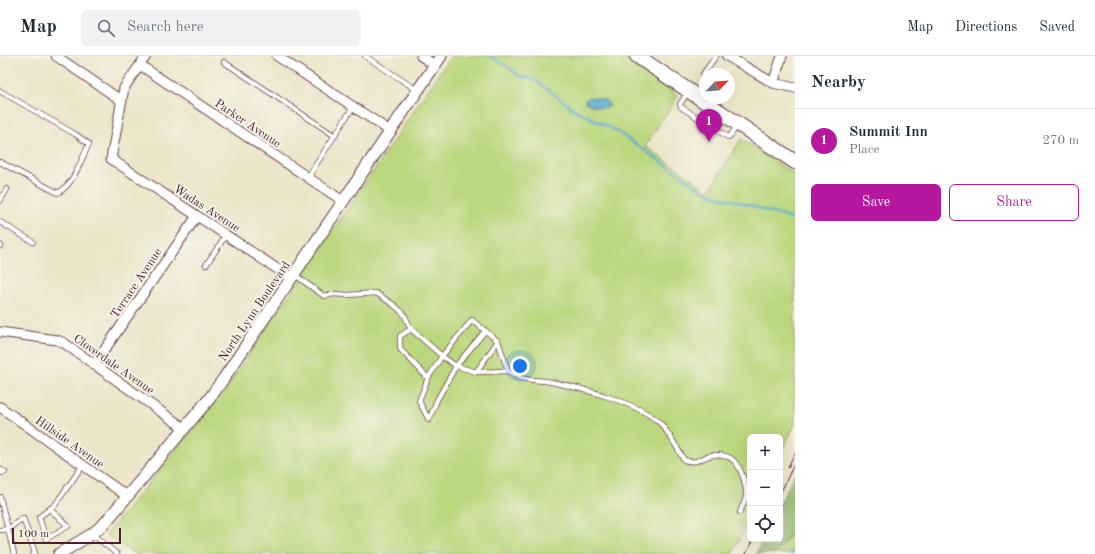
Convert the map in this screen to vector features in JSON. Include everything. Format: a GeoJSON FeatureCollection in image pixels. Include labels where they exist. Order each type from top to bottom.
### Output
{"type":"FeatureCollection","features":[{"type":"Feature","properties":{"kind":"highway"},"geometry":{"type":"LineString","coordinates":[[637,56],[795,162]]}},
{"type":"Feature","properties":{"kind":"street"},"geometry":{"type":"LineString","coordinates":[[56,56],[122,101],[124,88],[146,56]]}},
{"type":"Feature","properties":{"kind":"street"},"geometry":{"type":"LineString","coordinates":[[277,56],[390,131]]}},
{"type":"Feature","properties":{"kind":"street"},"geometry":{"type":"LineString","coordinates":[[421,56],[438,60]]}},
{"type":"Feature","properties":{"kind":"street"},"geometry":{"type":"LineString","coordinates":[[727,56],[774,83],[795,88]]}},
{"type":"Feature","properties":{"kind":"street"},"geometry":{"type":"LineString","coordinates":[[774,83],[782,56]]}},
{"type":"Feature","properties":{"kind":"street","name":"North Lynn Boulevard"},"geometry":{"type":"LineString","coordinates":[[60,554],[92,534],[104,524],[224,378],[438,60]]}},
{"type":"Feature","properties":{"kind":"street","name":"Parker Avenue"},"geometry":{"type":"LineString","coordinates":[[140,65],[343,201]]}},
{"type":"Feature","properties":{"kind":"street","name":"Wadas Avenue"},"geometry":{"type":"LineString","coordinates":[[122,101],[111,159],[226,235],[292,276]]}},
{"type":"Feature","properties":{"kind":"street","name":"Terrace Avenue"},"geometry":{"type":"LineString","coordinates":[[94,365],[197,216]]}},
{"type":"Feature","properties":{"kind":"street","name":"Cloverdale Avenue"},"geometry":{"type":"LineString","coordinates":[[0,332],[57,340],[64,343],[184,428]]}},
{"type":"Feature","properties":{"kind":"street","name":"Hillside Avenue"},"geometry":{"type":"LineString","coordinates":[[0,407],[127,496]]}},
{"type":"Feature","properties":{"kind":"lane"},"geometry":{"type":"LineString","coordinates":[[365,56],[418,90]]}},
{"type":"Feature","properties":{"kind":"lane"},"geometry":{"type":"LineString","coordinates":[[707,68],[716,56]]}},
{"type":"Feature","properties":{"kind":"lane"},"geometry":{"type":"LineString","coordinates":[[224,62],[335,136]]}},
{"type":"Feature","properties":{"kind":"lane"},"geometry":{"type":"LineString","coordinates":[[0,91],[75,134],[89,144],[72,179],[65,189],[58,193],[0,162]]}},
{"type":"Feature","properties":{"kind":"lane"},"geometry":{"type":"LineString","coordinates":[[308,177],[353,107]]}},
{"type":"Feature","properties":{"kind":"lane"},"geometry":{"type":"LineString","coordinates":[[0,201],[7,188]]}},
{"type":"Feature","properties":{"kind":"lane"},"geometry":{"type":"LineString","coordinates":[[0,222],[33,242]]}},
{"type":"Feature","properties":{"kind":"lane"},"geometry":{"type":"LineString","coordinates":[[206,265],[226,235]]}},
{"type":"Feature","properties":{"kind":"lane"},"geometry":{"type":"LineString","coordinates":[[292,276],[324,296],[334,294],[348,295],[376,293],[404,314],[411,329],[456,366],[476,372],[508,371]]}},
{"type":"Feature","properties":{"kind":"lane"},"geometry":{"type":"LineString","coordinates":[[485,331],[456,366],[429,420],[420,401],[428,378],[442,356],[472,320],[498,341],[508,371],[518,378],[551,382],[582,389],[618,400],[653,418],[660,424],[684,460],[693,463],[712,455],[731,458],[736,463],[745,487],[746,497],[740,512]]}},
{"type":"Feature","properties":{"kind":"lane"},"geometry":{"type":"LineString","coordinates":[[411,329],[400,336],[400,349],[428,378]]}},
{"type":"Feature","properties":{"kind":"lane"},"geometry":{"type":"LineString","coordinates":[[476,372],[498,341]]}},
{"type":"Feature","properties":{"kind":"lane"},"geometry":{"type":"LineString","coordinates":[[50,509],[68,526],[46,539],[39,518],[50,509],[55,505],[83,465]]}},
{"type":"Feature","properties":{"kind":"lane"},"geometry":{"type":"LineString","coordinates":[[0,469],[4,472],[0,473]]}},
{"type":"Feature","properties":{"kind":"lane"},"geometry":{"type":"LineString","coordinates":[[0,497],[2,513],[8,529],[14,554]]}},
{"type":"Feature","properties":{"kind":"lane"},"geometry":{"type":"LineString","coordinates":[[0,530],[8,529],[23,518],[34,553],[33,554]]}},
{"type":"Feature","properties":{"kind":"lane"},"geometry":{"type":"LineString","coordinates":[[92,534],[117,554]]}},
{"type":"Feature","properties":{"kind":"green space"},"geometry":{"type":"Polygon","coordinates":[[[451,56],[620,56],[678,96],[645,146],[709,191],[741,139],[795,175],[795,424],[783,449],[783,434],[747,434],[747,523],[732,554],[135,554],[106,535],[225,390],[451,56]]]}},
{"type":"Feature","properties":{"kind":"green space"},"geometry":{"type":"Polygon","coordinates":[[[795,473],[795,529],[774,554],[756,554],[762,542],[783,542],[783,498],[795,473]]]}},
{"type":"Feature","properties":{"kind":"green space"},"geometry":{"type":"Polygon","coordinates":[[[795,529],[795,554],[774,554],[795,529]]]}},
{"type":"Feature","properties":{"kind":"water"},"geometry":{"type":"Polygon","coordinates":[[[590,97],[605,100],[610,105],[606,108],[596,107],[584,101],[590,97]]]}},
{"type":"Feature","properties":{"kind":"waterway"},"geometry":{"type":"LineString","coordinates":[[490,56],[513,70],[519,76],[535,80],[575,110],[615,130],[701,189],[713,195],[795,220]]}},
{"type":"Feature","properties":{"kind":"waterway"},"geometry":{"type":"LineString","coordinates":[[788,554],[795,548]]}},
{"type":"Feature","properties":{"kind":"tram line"},"geometry":{"type":"LineString","coordinates":[[788,467],[795,453]]}},
{"type":"Feature","properties":{"kind":"tram line"},"geometry":{"type":"LineString","coordinates":[[783,488],[795,462]]}},
{"type":"Feature","properties":{"kind":"tram line"},"geometry":{"type":"LineString","coordinates":[[746,554],[752,542]]}},
{"type":"Feature","properties":{"kind":"place","name":"Summit Inn"},"geometry":{"type":"Point","coordinates":[709,142]}}]}
